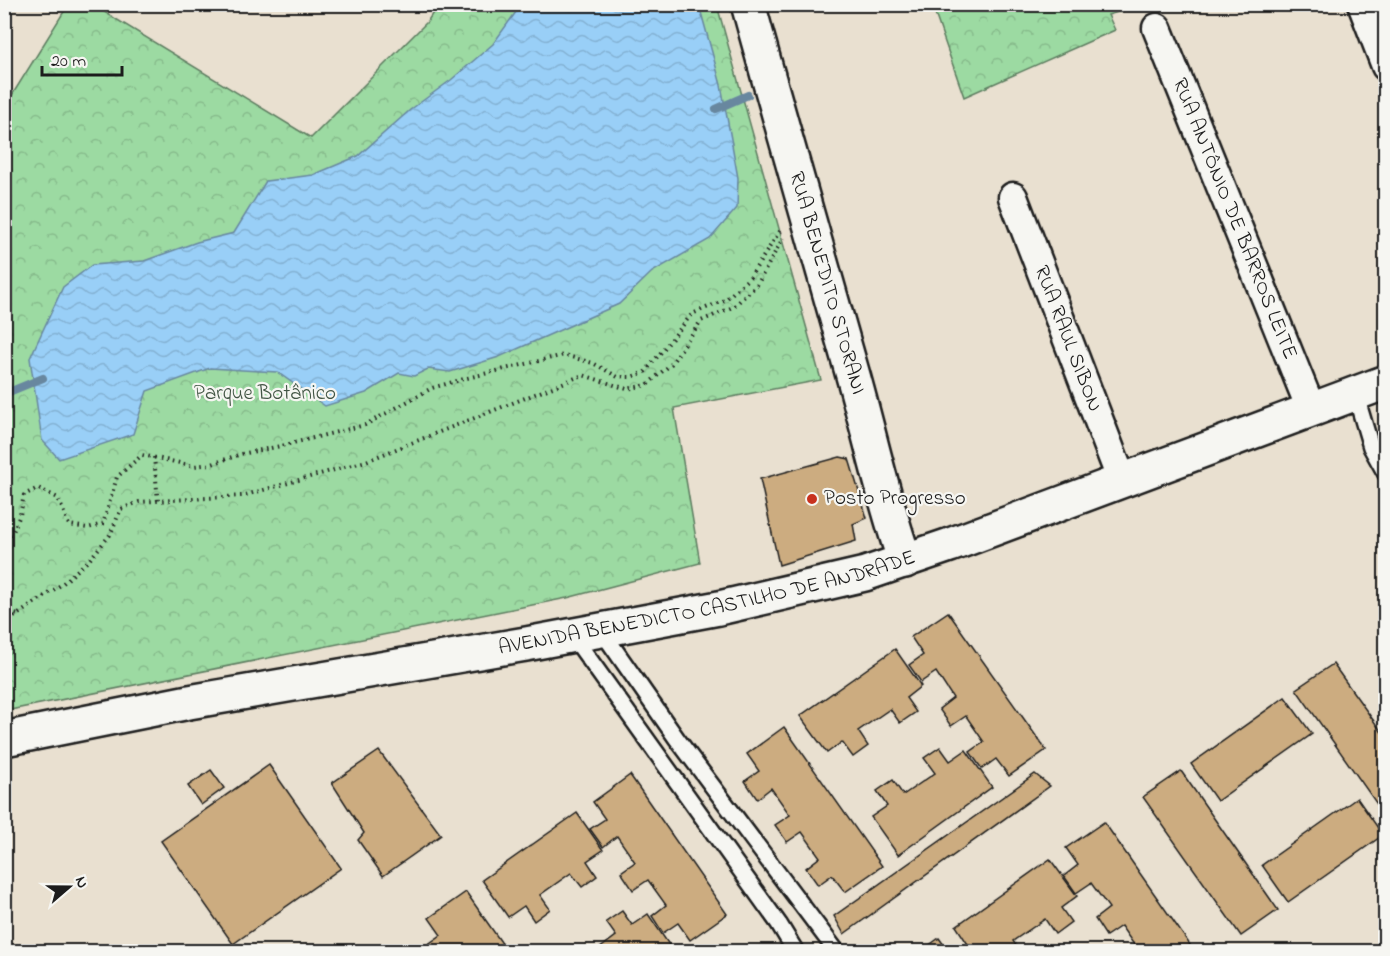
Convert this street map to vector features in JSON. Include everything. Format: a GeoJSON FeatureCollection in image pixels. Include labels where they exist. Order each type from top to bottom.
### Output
{"type":"FeatureCollection","features":[{"type":"Feature","properties":{"kind":"main road","name":"RUA BENEDITO STORANI"},"geometry":{"type":"LineString","coordinates":[[748,4],[894,529],[905,561]]}},
{"type":"Feature","properties":{"kind":"main road","name":"AVENIDA BENEDICTO CASTILHO DE ANDRADE"},"geometry":{"type":"LineString","coordinates":[[4,739],[189,702],[719,608],[865,574],[1386,382]]}},
{"type":"Feature","properties":{"kind":"street"},"geometry":{"type":"LineString","coordinates":[[1362,4],[1386,66]]}},
{"type":"Feature","properties":{"kind":"street","name":"RUA ANTÔNIO DE BARROS LEITE"},"geometry":{"type":"LineString","coordinates":[[1157,28],[1311,409]]}},
{"type":"Feature","properties":{"kind":"street","name":"RUA RAUL SIBON"},"geometry":{"type":"LineString","coordinates":[[1013,197],[1122,481]]}},
{"type":"Feature","properties":{"kind":"lane"},"geometry":{"type":"LineString","coordinates":[[1355,393],[1371,447],[1386,474]]}},
{"type":"Feature","properties":{"kind":"lane"},"geometry":{"type":"LineString","coordinates":[[587,632],[677,739],[837,951]]}},
{"type":"Feature","properties":{"kind":"lane"},"geometry":{"type":"LineString","coordinates":[[587,632],[658,754],[796,951]]}},
{"type":"Feature","properties":{"kind":"lane"},"geometry":{"type":"LineString","coordinates":[[658,754],[677,739]]}},
{"type":"Feature","properties":{"kind":"path"},"geometry":{"type":"LineString","coordinates":[[4,536],[12,534],[20,515],[24,495],[38,488],[58,498],[69,525],[88,528],[103,524],[117,477],[142,455],[194,466],[212,464],[241,454],[365,425],[432,388],[564,355],[593,363],[618,377],[631,377],[645,372],[692,314],[725,300],[750,277],[775,238],[803,202]]}},
{"type":"Feature","properties":{"kind":"path"},"geometry":{"type":"LineString","coordinates":[[4,624],[62,584],[90,559],[110,535],[121,509],[139,502],[242,496],[366,461],[584,375],[627,390],[647,385],[671,364],[701,321],[733,307],[757,285],[803,202]]}},
{"type":"Feature","properties":{"kind":"path"},"geometry":{"type":"LineString","coordinates":[[154,457],[158,501]]}},
{"type":"Feature","properties":{"kind":"path"},"geometry":{"type":"LineString","coordinates":[[4,611],[18,615]]}},
{"type":"Feature","properties":{"kind":"green space"},"geometry":{"type":"Polygon","coordinates":[[[932,4],[1142,5],[1108,15],[1115,30],[964,97],[932,4]]]}},
{"type":"Feature","properties":{"kind":"green space","name":"Parque Botânico"},"geometry":{"type":"Polygon","coordinates":[[[68,5],[93,5],[311,138],[427,22],[438,5],[717,5],[821,380],[674,408],[700,563],[567,598],[5,711],[4,108],[68,5]]]}},
{"type":"Feature","properties":{"kind":"water"},"geometry":{"type":"Polygon","coordinates":[[[521,5],[699,5],[721,85],[738,178],[737,208],[710,239],[652,272],[619,304],[499,357],[450,372],[428,369],[414,376],[399,373],[366,393],[325,406],[277,372],[210,368],[147,391],[133,434],[59,459],[42,440],[30,358],[63,287],[92,265],[144,261],[197,242],[234,233],[266,181],[313,175],[358,156],[410,110],[451,80],[493,44],[521,5]]]}},
{"type":"Feature","properties":{"kind":"building","name":"Posto Progresso"},"geometry":{"type":"Polygon","coordinates":[[[840,457],[849,459],[867,518],[853,524],[856,541],[779,565],[760,479],[840,457]]]}},
{"type":"Feature","properties":{"kind":"building"},"geometry":{"type":"Polygon","coordinates":[[[948,612],[1046,750],[1009,776],[996,759],[982,769],[970,752],[984,742],[966,716],[951,726],[939,709],[953,698],[936,672],[921,682],[909,665],[923,655],[911,637],[948,612]]]}},
{"type":"Feature","properties":{"kind":"building"},"geometry":{"type":"Polygon","coordinates":[[[895,649],[921,686],[906,698],[916,712],[900,723],[890,709],[858,731],[868,746],[853,757],[842,742],[827,753],[800,716],[895,649]]]}},
{"type":"Feature","properties":{"kind":"building"},"geometry":{"type":"Polygon","coordinates":[[[1333,664],[1386,738],[1386,817],[1296,689],[1333,664]]]}},
{"type":"Feature","properties":{"kind":"building"},"geometry":{"type":"Polygon","coordinates":[[[1285,697],[1312,734],[1217,801],[1191,764],[1285,697]]]}},
{"type":"Feature","properties":{"kind":"building"},"geometry":{"type":"Polygon","coordinates":[[[784,727],[882,866],[845,892],[832,875],[818,885],[806,868],[820,857],[802,832],[787,842],[775,825],[790,815],[771,788],[757,799],[745,781],[759,771],[747,754],[784,727]]]}},
{"type":"Feature","properties":{"kind":"building"},"geometry":{"type":"Polygon","coordinates":[[[940,747],[950,761],[966,750],[992,787],[898,855],[871,817],[887,806],[877,791],[893,780],[903,795],[935,773],[924,758],[940,747]]]}},
{"type":"Feature","properties":{"kind":"building"},"geometry":{"type":"Polygon","coordinates":[[[379,751],[441,835],[383,876],[358,840],[364,833],[332,783],[379,751]]]}},
{"type":"Feature","properties":{"kind":"building"},"geometry":{"type":"Polygon","coordinates":[[[269,765],[341,868],[233,944],[161,841],[269,765]]]}},
{"type":"Feature","properties":{"kind":"building"},"geometry":{"type":"Polygon","coordinates":[[[211,770],[224,788],[201,805],[188,786],[211,770]]]}},
{"type":"Feature","properties":{"kind":"building"},"geometry":{"type":"Polygon","coordinates":[[[1181,771],[1278,910],[1241,936],[1143,797],[1181,771]]]}},
{"type":"Feature","properties":{"kind":"building"},"geometry":{"type":"Polygon","coordinates":[[[1035,774],[1050,786],[844,934],[834,916],[1035,774]]]}},
{"type":"Feature","properties":{"kind":"building"},"geometry":{"type":"Polygon","coordinates":[[[630,775],[727,914],[690,940],[678,923],[663,933],[652,916],[666,905],[648,880],[633,890],[621,872],[635,862],[617,836],[603,847],[590,829],[605,819],[593,802],[630,775]]]}},
{"type":"Feature","properties":{"kind":"building"},"geometry":{"type":"Polygon","coordinates":[[[1357,798],[1383,835],[1288,902],[1262,865],[1357,798]]]}},
{"type":"Feature","properties":{"kind":"building"},"geometry":{"type":"Polygon","coordinates":[[[577,813],[603,850],[587,861],[597,876],[582,887],[571,873],[540,895],[550,909],[534,921],[524,906],[508,917],[482,880],[577,813]]]}},
{"type":"Feature","properties":{"kind":"building"},"geometry":{"type":"Polygon","coordinates":[[[1104,822],[1195,952],[1139,952],[1121,926],[1106,936],[1095,919],[1109,908],[1091,883],[1076,893],[1064,876],[1078,865],[1066,848],[1104,822]]]}},
{"type":"Feature","properties":{"kind":"building"},"geometry":{"type":"Polygon","coordinates":[[[1050,859],[1077,896],[1061,908],[1071,922],[1055,934],[1045,919],[1013,941],[1020,952],[973,952],[956,926],[1050,859]]]}},
{"type":"Feature","properties":{"kind":"building"},"geometry":{"type":"Polygon","coordinates":[[[466,892],[508,952],[431,952],[427,945],[441,935],[429,918],[466,892]]]}},
{"type":"Feature","properties":{"kind":"building"},"geometry":{"type":"Polygon","coordinates":[[[622,911],[632,925],[648,914],[674,952],[595,952],[616,936],[606,922],[622,911]]]}},
{"type":"Feature","properties":{"kind":"building"},"geometry":{"type":"Polygon","coordinates":[[[939,938],[949,952],[920,952],[939,938]]]}},
{"type":"Feature","properties":{"kind":"waterway"},"geometry":{"type":"LineString","coordinates":[[716,109],[748,95]]}},
{"type":"Feature","properties":{"kind":"waterway"},"geometry":{"type":"LineString","coordinates":[[4,394],[43,378]]}},
{"type":"Feature","properties":{"kind":"place","name":"Posto Progresso"},"geometry":{"type":"Point","coordinates":[812,499]}}]}
